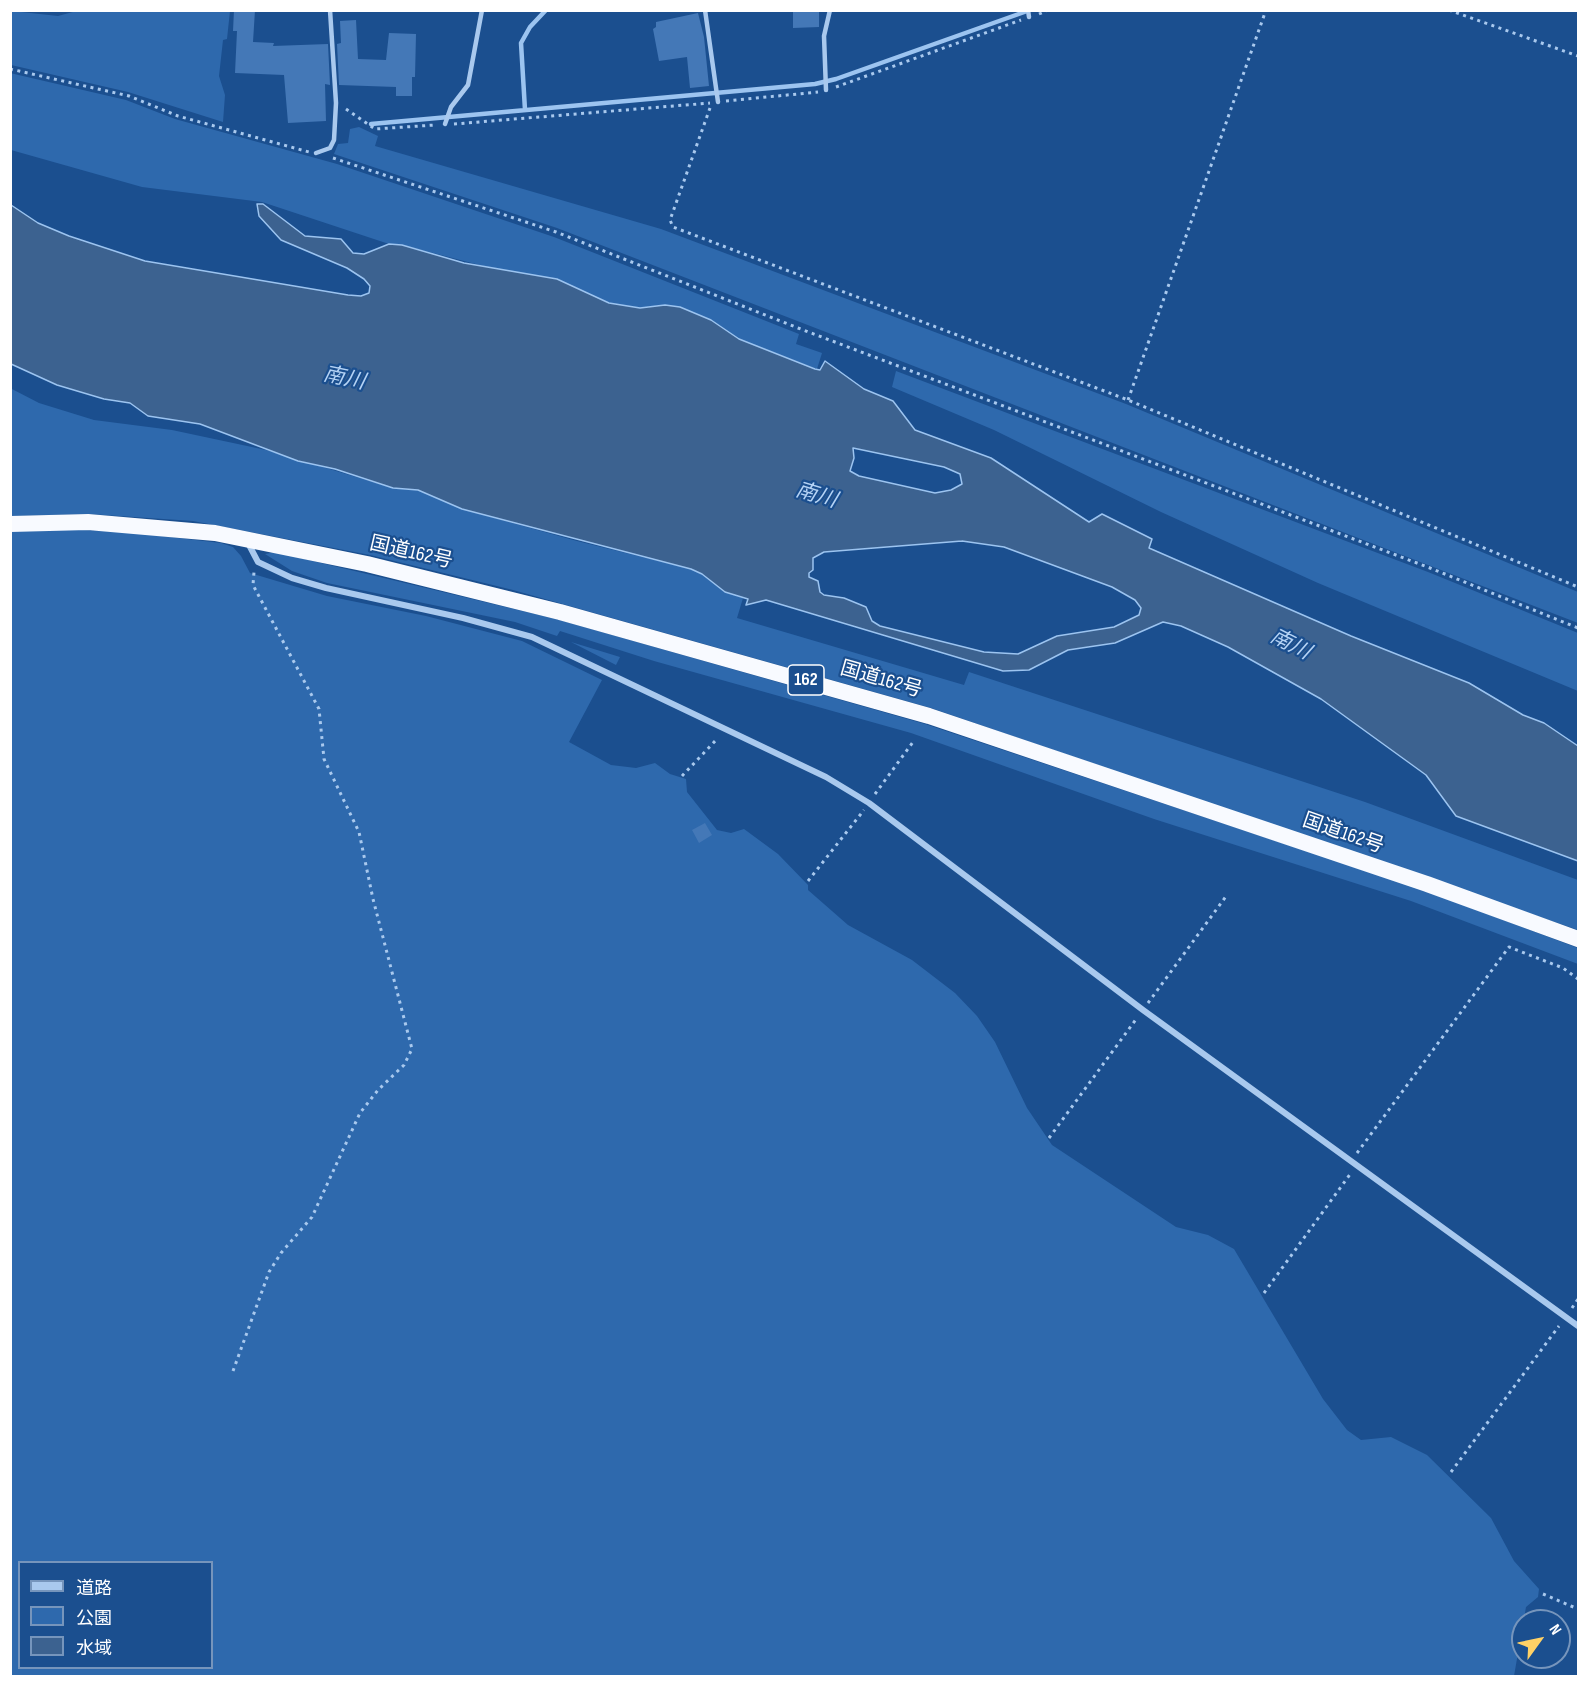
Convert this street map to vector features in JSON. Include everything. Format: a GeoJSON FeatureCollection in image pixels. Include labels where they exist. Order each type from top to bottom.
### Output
{"type":"FeatureCollection","features":[{"type":"Feature","properties":{"kind":"highway","name":"国道162号"},"geometry":{"type":"LineString","coordinates":[[10,524],[62,521],[129,524],[247,539],[508,598],[918,713],[1427,884],[1578,939]]}},
{"type":"Feature","properties":{"kind":"street"},"geometry":{"type":"LineString","coordinates":[[247,539],[248,548],[258,562],[292,578],[326,588],[516,631],[826,777],[869,803],[1143,1010],[1578,1326]]}},
{"type":"Feature","properties":{"kind":"lane"},"geometry":{"type":"LineString","coordinates":[[316,153],[330,148],[334,140],[336,103],[330,10]]}},
{"type":"Feature","properties":{"kind":"lane"},"geometry":{"type":"LineString","coordinates":[[445,124],[451,107],[468,85],[482,10]]}},
{"type":"Feature","properties":{"kind":"lane"},"geometry":{"type":"LineString","coordinates":[[705,10],[718,102]]}},
{"type":"Feature","properties":{"kind":"lane"},"geometry":{"type":"LineString","coordinates":[[826,90],[824,36],[830,10]]}},
{"type":"Feature","properties":{"kind":"lane"},"geometry":{"type":"LineString","coordinates":[[1028,10],[1029,17]]}},
{"type":"Feature","properties":{"kind":"path"},"geometry":{"type":"LineString","coordinates":[[336,103],[375,129],[711,103],[826,90],[1048,10]]}},
{"type":"Feature","properties":{"kind":"path"},"geometry":{"type":"LineString","coordinates":[[1128,400],[1266,10]]}},
{"type":"Feature","properties":{"kind":"path"},"geometry":{"type":"LineString","coordinates":[[1449,10],[1578,56]]}},
{"type":"Feature","properties":{"kind":"path"},"geometry":{"type":"LineString","coordinates":[[10,69],[129,96],[178,116],[316,153],[556,232],[798,328],[1430,568],[1578,628]]}},
{"type":"Feature","properties":{"kind":"path"},"geometry":{"type":"LineString","coordinates":[[711,103],[670,220],[673,227],[1128,400],[1578,587]]}},
{"type":"Feature","properties":{"kind":"path"},"geometry":{"type":"LineString","coordinates":[[233,1371],[269,1272],[281,1253],[312,1217],[360,1113],[378,1090],[404,1065],[412,1049],[373,899],[359,832],[324,759],[321,719],[313,696],[253,585],[258,562]]}},
{"type":"Feature","properties":{"kind":"path"},"geometry":{"type":"LineString","coordinates":[[682,776],[698,761],[723,728]]}},
{"type":"Feature","properties":{"kind":"path"},"geometry":{"type":"LineString","coordinates":[[808,882],[913,742]]}},
{"type":"Feature","properties":{"kind":"path"},"geometry":{"type":"LineString","coordinates":[[1264,1293],[1352,1172],[1357,1152],[1509,947],[1563,968],[1578,979]]}},
{"type":"Feature","properties":{"kind":"path"},"geometry":{"type":"LineString","coordinates":[[1451,1472],[1578,1299]]}},
{"type":"Feature","properties":{"kind":"path"},"geometry":{"type":"LineString","coordinates":[[1543,1594],[1578,1609]]}},
{"type":"Feature","properties":{"kind":"green space"},"geometry":{"type":"Polygon","coordinates":[[[80,10],[230,11],[227,39],[223,40],[219,76],[225,95],[223,122],[128,92],[11,65],[12,11],[58,16],[80,10]]]}},
{"type":"Feature","properties":{"kind":"green space"},"geometry":{"type":"Polygon","coordinates":[[[10,73],[126,100],[175,119],[337,164],[554,237],[799,334],[796,344],[822,353],[817,369],[739,339],[665,305],[640,308],[609,303],[557,279],[495,269],[402,245],[389,244],[262,202],[142,187],[11,150],[10,73]]]}},
{"type":"Feature","properties":{"kind":"green space"},"geometry":{"type":"Polygon","coordinates":[[[359,127],[378,136],[375,146],[661,229],[1126,404],[1578,592],[1578,623],[557,228],[334,154],[338,144],[348,143],[350,129],[359,127]]]}},
{"type":"Feature","properties":{"kind":"green space"},"geometry":{"type":"Polygon","coordinates":[[[896,371],[1428,572],[1578,633],[1578,691],[1318,583],[1161,512],[994,430],[892,387],[896,371]]]}},
{"type":"Feature","properties":{"kind":"green space"},"geometry":{"type":"Polygon","coordinates":[[[10,388],[39,403],[94,420],[172,430],[266,450],[393,488],[418,490],[462,509],[577,541],[691,569],[702,574],[725,592],[743,598],[737,618],[964,685],[969,672],[1365,802],[1578,880],[1578,930],[931,708],[513,590],[370,555],[193,521],[89,514],[11,516],[10,388]]]}},
{"type":"Feature","properties":{"kind":"green space"},"geometry":{"type":"Polygon","coordinates":[[[61,529],[127,532],[221,543],[233,547],[250,573],[327,596],[426,616],[522,641],[602,680],[569,742],[611,765],[636,768],[655,763],[670,774],[686,779],[687,792],[717,830],[731,833],[744,829],[778,854],[808,885],[808,890],[848,925],[912,960],[955,993],[977,1016],[995,1042],[1027,1108],[1052,1145],[1176,1227],[1208,1235],[1234,1249],[1323,1399],[1347,1430],[1361,1440],[1391,1437],[1427,1455],[1491,1518],[1514,1561],[1539,1589],[1538,1597],[1526,1609],[1511,1609],[1511,1669],[1515,1669],[1514,1676],[11,1676],[10,531],[61,529]]]}},
{"type":"Feature","properties":{"kind":"green space"},"geometry":{"type":"Polygon","coordinates":[[[275,552],[556,619],[925,724],[1423,890],[1578,948],[1578,964],[1411,901],[1154,819],[911,733],[654,661],[560,631],[557,636],[515,622],[327,583],[292,571],[265,554],[275,552]]]}},
{"type":"Feature","properties":{"kind":"green space"},"geometry":{"type":"Polygon","coordinates":[[[571,642],[620,657],[616,665],[571,642]]]}},
{"type":"Feature","properties":{"kind":"water","name":"南川"},"geometry":{"type":"Polygon","coordinates":[[[257,204],[263,204],[305,236],[341,239],[353,253],[364,254],[389,244],[402,245],[464,263],[557,279],[609,303],[640,308],[665,305],[680,307],[711,320],[739,339],[815,369],[820,370],[825,361],[864,389],[893,401],[915,430],[991,458],[1089,522],[1102,514],[1152,539],[1149,548],[1351,636],[1469,683],[1523,715],[1544,723],[1578,746],[1578,861],[1456,816],[1426,775],[1321,699],[1228,647],[1181,626],[1163,622],[1115,643],[1068,650],[1029,670],[1003,671],[766,600],[746,605],[748,599],[725,592],[702,574],[691,569],[462,509],[418,490],[393,488],[335,469],[298,461],[200,424],[148,416],[130,403],[104,399],[57,385],[11,364],[11,205],[38,223],[69,236],[145,261],[348,295],[361,296],[369,293],[370,286],[364,279],[347,268],[281,240],[259,216],[257,204]],[[853,448],[854,458],[850,471],[859,476],[935,493],[951,490],[962,484],[960,474],[944,467],[853,448]],[[962,541],[824,552],[813,558],[813,570],[809,573],[809,577],[818,581],[820,592],[824,595],[844,598],[866,607],[872,621],[880,626],[984,652],[1018,654],[1057,636],[1114,627],[1139,615],[1141,608],[1135,600],[1112,587],[1004,547],[962,541]]]}},
{"type":"Feature","properties":{"kind":"building"},"geometry":{"type":"Polygon","coordinates":[[[234,10],[255,10],[253,42],[274,43],[273,46],[328,44],[330,85],[325,84],[326,121],[288,123],[284,75],[235,73],[237,31],[233,31],[234,10]]]}},
{"type":"Feature","properties":{"kind":"building"},"geometry":{"type":"Polygon","coordinates":[[[793,10],[819,10],[819,27],[793,28],[793,10]]]}},
{"type":"Feature","properties":{"kind":"building"},"geometry":{"type":"Polygon","coordinates":[[[698,13],[704,37],[709,86],[690,88],[687,57],[659,61],[653,29],[656,27],[656,22],[698,13]]]}},
{"type":"Feature","properties":{"kind":"building"},"geometry":{"type":"Polygon","coordinates":[[[356,20],[358,59],[386,60],[389,33],[416,34],[412,96],[396,96],[396,87],[339,85],[337,44],[341,43],[340,21],[356,20]]]}},
{"type":"Feature","properties":{"kind":"building"},"geometry":{"type":"Polygon","coordinates":[[[705,823],[712,835],[699,843],[692,830],[705,823]]]}},
{"type":"Feature","properties":{"kind":"waterway"},"geometry":{"type":"LineString","coordinates":[[525,110],[521,43],[530,27],[546,10]]}},
{"type":"Feature","properties":{"kind":"waterway"},"geometry":{"type":"LineString","coordinates":[[371,124],[815,84],[836,79],[1030,10]]}}]}
